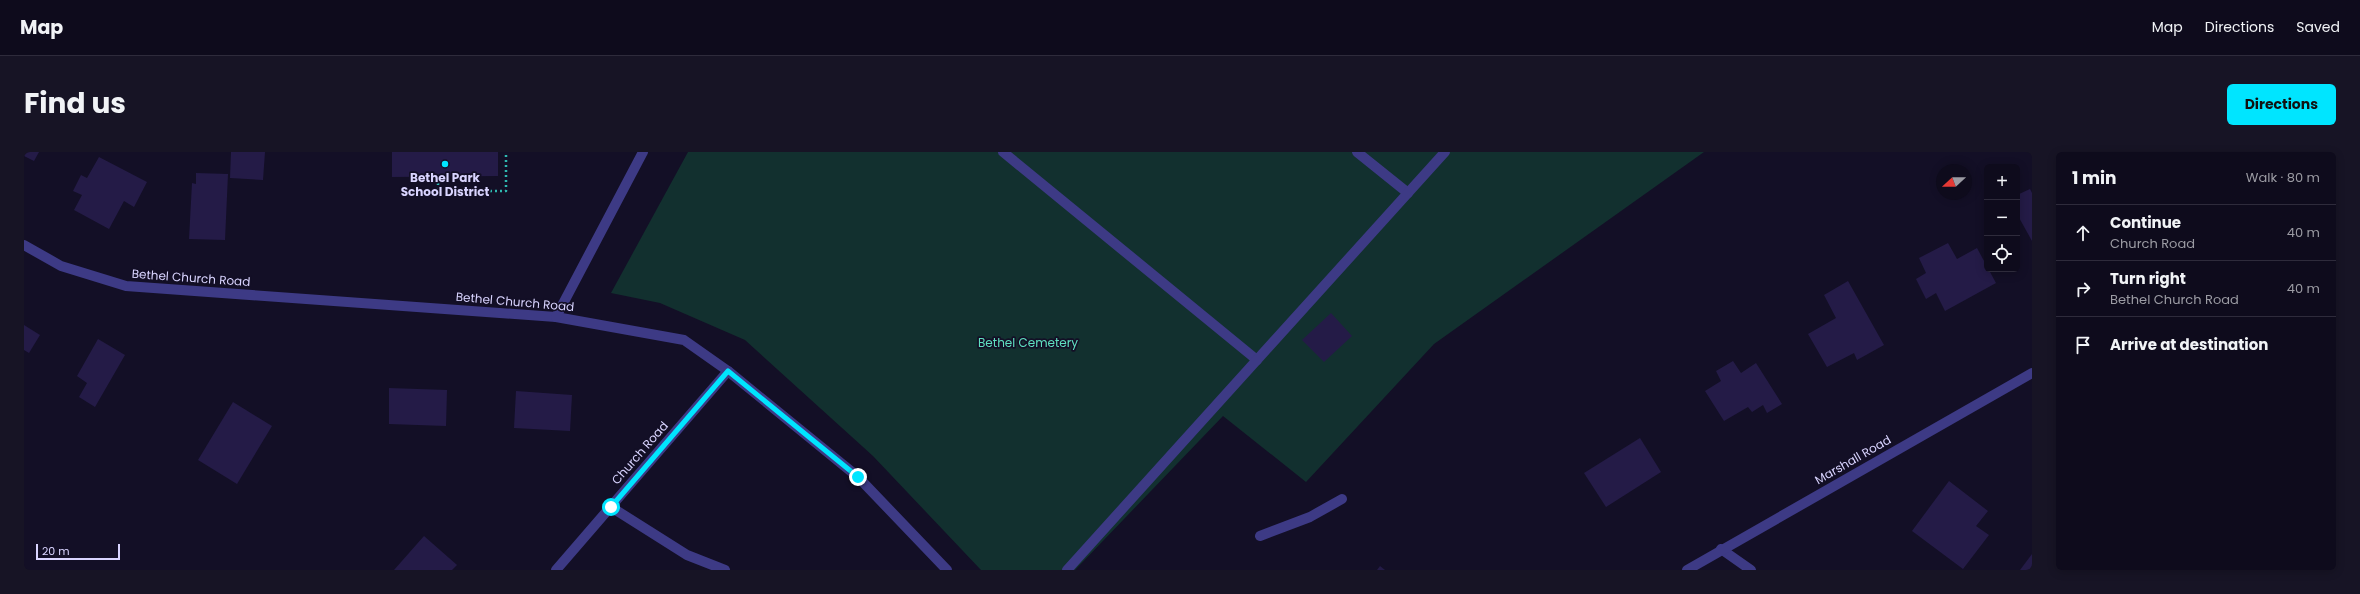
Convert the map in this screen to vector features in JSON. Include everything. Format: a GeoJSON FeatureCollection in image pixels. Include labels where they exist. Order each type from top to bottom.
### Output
{"type":"FeatureCollection","features":[{"type":"Feature","properties":{"kind":"street"},"geometry":{"type":"LineString","coordinates":[[556,317],[643,152]]}},
{"type":"Feature","properties":{"kind":"street"},"geometry":{"type":"LineString","coordinates":[[1003,152],[1257,360]]}},
{"type":"Feature","properties":{"kind":"street"},"geometry":{"type":"LineString","coordinates":[[1356,152],[1408,193]]}},
{"type":"Feature","properties":{"kind":"street"},"geometry":{"type":"LineString","coordinates":[[1067,570],[1445,152]]}},
{"type":"Feature","properties":{"kind":"street","name":"Bethel Church Road"},"geometry":{"type":"LineString","coordinates":[[24,245],[61,266],[126,286],[556,317],[684,340],[728,371],[858,477],[947,570]]}},
{"type":"Feature","properties":{"kind":"street","name":"Church Road"},"geometry":{"type":"LineString","coordinates":[[556,570],[728,371]]}},
{"type":"Feature","properties":{"kind":"street","name":"Marshall Road"},"geometry":{"type":"LineString","coordinates":[[1687,570],[1721,549],[2032,373]]}},
{"type":"Feature","properties":{"kind":"street"},"geometry":{"type":"LineString","coordinates":[[1260,536],[1310,517],[1342,499]]}},
{"type":"Feature","properties":{"kind":"street"},"geometry":{"type":"LineString","coordinates":[[611,507],[687,555],[725,570]]}},
{"type":"Feature","properties":{"kind":"street"},"geometry":{"type":"LineString","coordinates":[[1721,549],[1751,570]]}},
{"type":"Feature","properties":{"kind":"path"},"geometry":{"type":"LineString","coordinates":[[438,183],[438,191],[506,191],[506,152]]}},
{"type":"Feature","properties":{"kind":"green space","name":"Bethel Cemetery"},"geometry":{"type":"Polygon","coordinates":[[[688,152],[1704,152],[1434,344],[1306,482],[1223,416],[1075,570],[981,570],[873,456],[745,340],[660,303],[611,293],[688,152]]]}},
{"type":"Feature","properties":{"kind":"building"},"geometry":{"type":"Polygon","coordinates":[[[24,152],[39,152],[34,161],[24,156],[24,152]]]}},
{"type":"Feature","properties":{"kind":"building"},"geometry":{"type":"Polygon","coordinates":[[[231,152],[265,152],[263,180],[230,178],[231,152]]]}},
{"type":"Feature","properties":{"kind":"building","name":"Bethel Park School District"},"geometry":{"type":"Polygon","coordinates":[[[392,152],[498,152],[498,176],[392,177],[392,152]]]}},
{"type":"Feature","properties":{"kind":"building"},"geometry":{"type":"Polygon","coordinates":[[[99,157],[147,182],[134,207],[124,201],[109,229],[74,210],[82,195],[73,191],[81,175],[87,178],[99,157]]]}},
{"type":"Feature","properties":{"kind":"building"},"geometry":{"type":"Polygon","coordinates":[[[196,173],[228,174],[225,240],[189,239],[192,183],[196,184],[196,173]]]}},
{"type":"Feature","properties":{"kind":"building"},"geometry":{"type":"Polygon","coordinates":[[[2030,189],[2032,193],[2032,241],[2020,219],[2020,194],[2030,189]]]}},
{"type":"Feature","properties":{"kind":"building"},"geometry":{"type":"Polygon","coordinates":[[[1948,243],[1957,259],[1977,248],[1984,261],[1984,272],[1990,272],[1996,283],[1945,311],[1936,293],[1926,299],[1916,279],[1926,273],[1919,258],[1948,243]]]}},
{"type":"Feature","properties":{"kind":"building"},"geometry":{"type":"Polygon","coordinates":[[[1848,281],[1884,345],[1857,360],[1854,353],[1827,367],[1808,334],[1836,318],[1824,295],[1848,281]]]}},
{"type":"Feature","properties":{"kind":"building"},"geometry":{"type":"Polygon","coordinates":[[[1331,313],[1352,336],[1324,362],[1302,340],[1331,313]]]}},
{"type":"Feature","properties":{"kind":"building"},"geometry":{"type":"Polygon","coordinates":[[[24,325],[40,335],[29,353],[24,350],[24,325]]]}},
{"type":"Feature","properties":{"kind":"building"},"geometry":{"type":"Polygon","coordinates":[[[98,339],[125,355],[95,407],[79,397],[87,383],[77,376],[98,339]]]}},
{"type":"Feature","properties":{"kind":"building"},"geometry":{"type":"Polygon","coordinates":[[[1733,361],[1741,373],[1756,363],[1782,404],[1767,413],[1763,405],[1752,412],[1748,407],[1724,421],[1705,391],[1721,381],[1716,371],[1733,361]]]}},
{"type":"Feature","properties":{"kind":"building"},"geometry":{"type":"Polygon","coordinates":[[[389,388],[447,390],[446,426],[389,424],[389,388]]]}},
{"type":"Feature","properties":{"kind":"building"},"geometry":{"type":"Polygon","coordinates":[[[516,391],[572,395],[570,431],[514,428],[516,391]]]}},
{"type":"Feature","properties":{"kind":"building"},"geometry":{"type":"Polygon","coordinates":[[[233,402],[272,426],[237,484],[198,460],[233,402]]]}},
{"type":"Feature","properties":{"kind":"building"},"geometry":{"type":"Polygon","coordinates":[[[1640,438],[1661,472],[1606,507],[1584,473],[1640,438]]]}},
{"type":"Feature","properties":{"kind":"building"},"geometry":{"type":"Polygon","coordinates":[[[1949,481],[1988,511],[1976,526],[1989,535],[1963,569],[1912,531],[1949,481]]]}},
{"type":"Feature","properties":{"kind":"building"},"geometry":{"type":"Polygon","coordinates":[[[424,536],[457,565],[452,570],[394,570],[424,536]]]}},
{"type":"Feature","properties":{"kind":"building"},"geometry":{"type":"Polygon","coordinates":[[[2032,554],[2032,570],[2020,570],[2032,554]]]}},
{"type":"Feature","properties":{"kind":"building"},"geometry":{"type":"Polygon","coordinates":[[[1380,566],[1385,570],[1377,570],[1380,566]]]}},
{"type":"Feature","properties":{"kind":"place","name":"Bethel Park School District"},"geometry":{"type":"Point","coordinates":[445,164]}},
{"type":"Feature","properties":{"kind":"route"},"geometry":{"type":"LineString","coordinates":[[611,507],[728,371],[858,477]]}}]}
